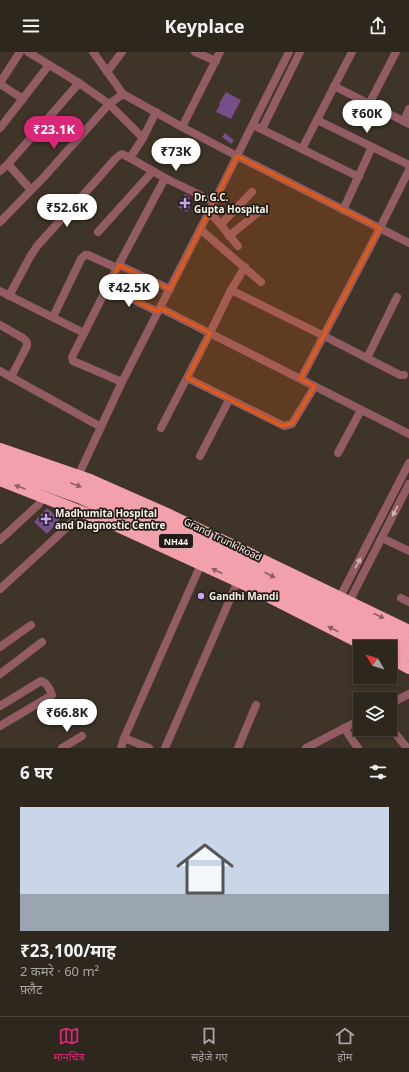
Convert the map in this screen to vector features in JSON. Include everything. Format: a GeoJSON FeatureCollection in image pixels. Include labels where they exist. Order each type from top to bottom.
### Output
{"type":"FeatureCollection","features":[{"type":"Feature","properties":{"kind":"highway"},"geometry":{"type":"LineString","coordinates":[[0,449],[90,480],[167,514],[409,631]]}},
{"type":"Feature","properties":{"kind":"highway","name":"Grand Trunk Road"},"geometry":{"type":"LineString","coordinates":[[0,458],[89,490],[219,549],[350,620],[409,655]]}},
{"type":"Feature","properties":{"kind":"highway","name":"Grand Trunk Road"},"geometry":{"type":"LineString","coordinates":[[0,469],[78,497],[350,620],[409,644]]}},
{"type":"Feature","properties":{"kind":"highway"},"geometry":{"type":"LineString","coordinates":[[0,480],[113,524],[238,581],[354,640]]}},
{"type":"Feature","properties":{"kind":"highway"},"geometry":{"type":"LineString","coordinates":[[113,524],[124,495]]}},
{"type":"Feature","properties":{"kind":"highway"},"geometry":{"type":"LineString","coordinates":[[397,662],[409,668]]}},
{"type":"Feature","properties":{"kind":"street"},"geometry":{"type":"LineString","coordinates":[[20,52],[0,83],[23,99]]}},
{"type":"Feature","properties":{"kind":"street"},"geometry":{"type":"LineString","coordinates":[[28,52],[38,54],[50,65],[109,104],[143,138]]}},
{"type":"Feature","properties":{"kind":"street"},"geometry":{"type":"LineString","coordinates":[[93,52],[123,94],[237,156],[409,243]]}},
{"type":"Feature","properties":{"kind":"street"},"geometry":{"type":"LineString","coordinates":[[107,72],[122,52]]}},
{"type":"Feature","properties":{"kind":"street"},"geometry":{"type":"LineString","coordinates":[[195,52],[216,62]]}},
{"type":"Feature","properties":{"kind":"street"},"geometry":{"type":"LineString","coordinates":[[182,127],[220,52]]}},
{"type":"Feature","properties":{"kind":"street"},"geometry":{"type":"LineString","coordinates":[[78,476],[122,382],[289,52]]}},
{"type":"Feature","properties":{"kind":"street"},"geometry":{"type":"LineString","coordinates":[[262,129],[300,52]]}},
{"type":"Feature","properties":{"kind":"street"},"geometry":{"type":"LineString","coordinates":[[302,149],[352,52]]}},
{"type":"Feature","properties":{"kind":"street"},"geometry":{"type":"LineString","coordinates":[[369,104],[396,52]]}},
{"type":"Feature","properties":{"kind":"street"},"geometry":{"type":"LineString","coordinates":[[0,128],[50,65]]}},
{"type":"Feature","properties":{"kind":"street"},"geometry":{"type":"LineString","coordinates":[[31,190],[3,167],[79,83]]}},
{"type":"Feature","properties":{"kind":"street"},"geometry":{"type":"LineString","coordinates":[[334,86],[406,122],[409,110]]}},
{"type":"Feature","properties":{"kind":"street"},"geometry":{"type":"LineString","coordinates":[[0,222],[109,104],[123,94]]}},
{"type":"Feature","properties":{"kind":"street"},"geometry":{"type":"LineString","coordinates":[[130,158],[143,138],[156,112]]}},
{"type":"Feature","properties":{"kind":"street"},"geometry":{"type":"LineString","coordinates":[[317,120],[409,165]]}},
{"type":"Feature","properties":{"kind":"street"},"geometry":{"type":"LineString","coordinates":[[253,125],[359,177]]}},
{"type":"Feature","properties":{"kind":"street"},"geometry":{"type":"LineString","coordinates":[[343,210],[372,147]]}},
{"type":"Feature","properties":{"kind":"street"},"geometry":{"type":"LineString","coordinates":[[9,296],[38,245],[117,157],[122,154],[165,178],[214,202]]}},
{"type":"Feature","properties":{"kind":"street"},"geometry":{"type":"LineString","coordinates":[[301,379],[409,170]]}},
{"type":"Feature","properties":{"kind":"street"},"geometry":{"type":"LineString","coordinates":[[98,232],[153,171]]}},
{"type":"Feature","properties":{"kind":"street"},"geometry":{"type":"LineString","coordinates":[[122,382],[73,361],[72,355],[165,178]]}},
{"type":"Feature","properties":{"kind":"street"},"geometry":{"type":"LineString","coordinates":[[221,224],[252,192]]}},
{"type":"Feature","properties":{"kind":"street"},"geometry":{"type":"LineString","coordinates":[[229,236],[261,210]]}},
{"type":"Feature","properties":{"kind":"street"},"geometry":{"type":"LineString","coordinates":[[209,212],[221,224],[238,246]]}},
{"type":"Feature","properties":{"kind":"street"},"geometry":{"type":"LineString","coordinates":[[200,229],[261,282]]}},
{"type":"Feature","properties":{"kind":"street"},"geometry":{"type":"LineString","coordinates":[[53,317],[81,259],[85,255],[170,289]]}},
{"type":"Feature","properties":{"kind":"street"},"geometry":{"type":"LineString","coordinates":[[161,428],[231,290],[245,267]]}},
{"type":"Feature","properties":{"kind":"street"},"geometry":{"type":"LineString","coordinates":[[108,287],[210,333],[409,434]]}},
{"type":"Feature","properties":{"kind":"street"},"geometry":{"type":"LineString","coordinates":[[231,290],[400,375],[404,375]]}},
{"type":"Feature","properties":{"kind":"street"},"geometry":{"type":"LineString","coordinates":[[0,291],[84,333]]}},
{"type":"Feature","properties":{"kind":"street"},"geometry":{"type":"LineString","coordinates":[[367,358],[397,298]]}},
{"type":"Feature","properties":{"kind":"street"},"geometry":{"type":"LineString","coordinates":[[0,325],[23,338],[27,342],[11,377]]}},
{"type":"Feature","properties":{"kind":"street"},"geometry":{"type":"LineString","coordinates":[[0,371],[101,427]]}},
{"type":"Feature","properties":{"kind":"street"},"geometry":{"type":"LineString","coordinates":[[187,378],[284,426],[292,424],[314,386]]}},
{"type":"Feature","properties":{"kind":"street"},"geometry":{"type":"LineString","coordinates":[[200,456],[229,400]]}},
{"type":"Feature","properties":{"kind":"street"},"geometry":{"type":"LineString","coordinates":[[338,453],[361,410]]}},
{"type":"Feature","properties":{"kind":"street"},"geometry":{"type":"LineString","coordinates":[[344,599],[409,463]]}},
{"type":"Feature","properties":{"kind":"street"},"geometry":{"type":"LineString","coordinates":[[344,599],[382,538],[409,484]]}},
{"type":"Feature","properties":{"kind":"street"},"geometry":{"type":"LineString","coordinates":[[0,540],[39,504],[43,496]]}},
{"type":"Feature","properties":{"kind":"street"},"geometry":{"type":"LineString","coordinates":[[0,589],[83,512]]}},
{"type":"Feature","properties":{"kind":"street"},"geometry":{"type":"LineString","coordinates":[[382,538],[409,552]]}},
{"type":"Feature","properties":{"kind":"street"},"geometry":{"type":"LineString","coordinates":[[121,748],[124,738],[201,564]]}},
{"type":"Feature","properties":{"kind":"street"},"geometry":{"type":"LineString","coordinates":[[165,748],[238,581]]}},
{"type":"Feature","properties":{"kind":"street"},"geometry":{"type":"LineString","coordinates":[[401,598],[409,602]]}},
{"type":"Feature","properties":{"kind":"street"},"geometry":{"type":"LineString","coordinates":[[0,648],[31,624]]}},
{"type":"Feature","properties":{"kind":"street"},"geometry":{"type":"LineString","coordinates":[[0,674],[42,642]]}},
{"type":"Feature","properties":{"kind":"street"},"geometry":{"type":"LineString","coordinates":[[0,706],[41,681],[46,684],[52,695],[0,726]]}},
{"type":"Feature","properties":{"kind":"street"},"geometry":{"type":"LineString","coordinates":[[397,700],[409,694]]}},
{"type":"Feature","properties":{"kind":"street"},"geometry":{"type":"LineString","coordinates":[[238,748],[256,705]]}},
{"type":"Feature","properties":{"kind":"street"},"geometry":{"type":"LineString","coordinates":[[310,747],[353,724]]}},
{"type":"Feature","properties":{"kind":"street"},"geometry":{"type":"LineString","coordinates":[[344,728],[358,748]]}},
{"type":"Feature","properties":{"kind":"street"},"geometry":{"type":"LineString","coordinates":[[62,748],[82,736]]}},
{"type":"Feature","properties":{"kind":"street"},"geometry":{"type":"LineString","coordinates":[[397,736],[407,748]]}},
{"type":"Feature","properties":{"kind":"street"},"geometry":{"type":"LineString","coordinates":[[124,738],[149,748]]}},
{"type":"Feature","properties":{"kind":"highlighted area"},"geometry":{"type":"Polygon","coordinates":[[[237,156],[380,228],[301,379],[315,386],[292,424],[282,426],[187,378],[210,333],[160,308],[158,312],[108,287],[119,265],[170,289],[237,156]]]}},
{"type":"Feature","properties":{"kind":"building"},"geometry":{"type":"Polygon","coordinates":[[[226,92],[241,100],[231,119],[216,112],[220,104],[219,103],[226,92]]]}},
{"type":"Feature","properties":{"kind":"building"},"geometry":{"type":"Polygon","coordinates":[[[225,133],[234,140],[231,144],[222,137],[225,133]]]}},
{"type":"Feature","properties":{"kind":"building"},"geometry":{"type":"Polygon","coordinates":[[[185,194],[190,197],[188,200],[192,202],[187,212],[178,207],[185,194]]]}},
{"type":"Feature","properties":{"kind":"building"},"geometry":{"type":"Polygon","coordinates":[[[47,508],[61,518],[47,534],[34,522],[47,508]]]}},
{"type":"Feature","properties":{"kind":"place","name":"Dr. G.C. Gupta Hospital"},"geometry":{"type":"Point","coordinates":[185,203]}},
{"type":"Feature","properties":{"kind":"place","name":"Madhumita Hospital and Diagnostic Centre"},"geometry":{"type":"Point","coordinates":[46,519]}},
{"type":"Feature","properties":{"kind":"place","name":"Gandhi Mandi"},"geometry":{"type":"Point","coordinates":[201,596]}}]}
